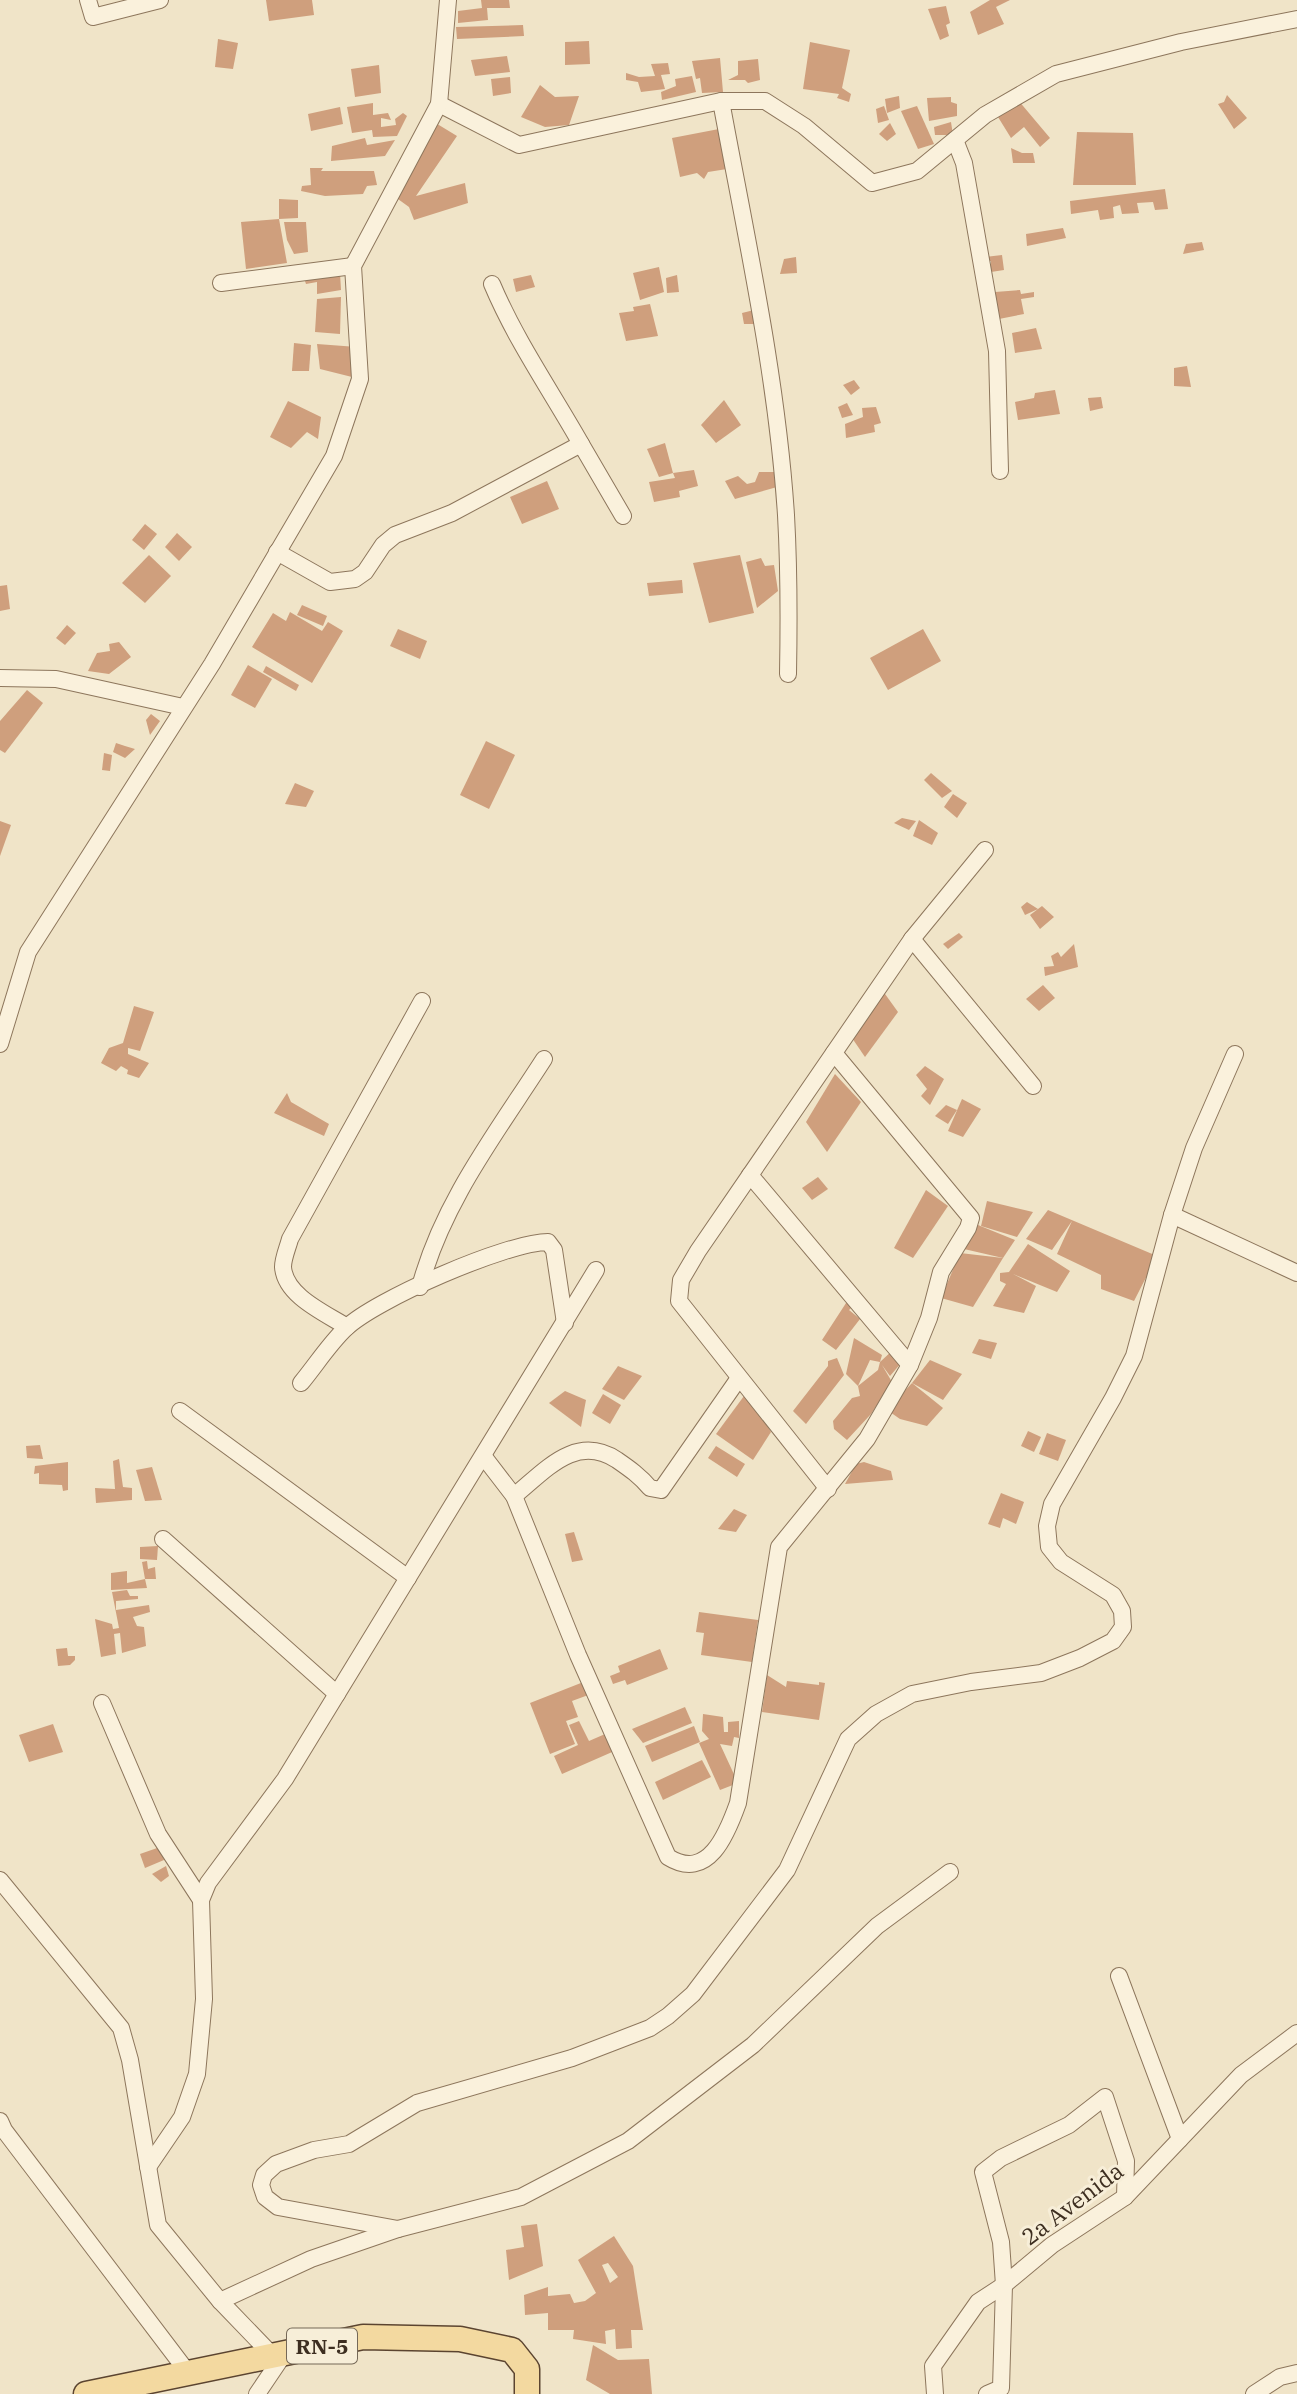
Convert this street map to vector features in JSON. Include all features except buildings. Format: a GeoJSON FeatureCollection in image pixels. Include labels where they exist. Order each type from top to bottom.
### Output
{"type":"FeatureCollection","features":[{"type":"Feature","properties":{"kind":"main road","name":"RN-5"},"geometry":{"type":"LineString","coordinates":[[86,2394],[144,2389],[189,2374],[363,2337],[460,2339],[512,2350],[527,2369],[527,2394]]}},
{"type":"Feature","properties":{"kind":"street"},"geometry":{"type":"LineString","coordinates":[[88,0],[93,17],[160,0]]}},
{"type":"Feature","properties":{"kind":"street"},"geometry":{"type":"LineString","coordinates":[[0,1044],[28,952],[183,707],[334,456],[360,379],[353,266],[439,104],[448,0]]}},
{"type":"Feature","properties":{"kind":"street"},"geometry":{"type":"LineString","coordinates":[[439,104],[519,145],[721,101],[765,101],[804,126],[872,183],[917,171],[985,115],[1056,74],[1181,42],[1297,19]]}},
{"type":"Feature","properties":{"kind":"street"},"geometry":{"type":"LineString","coordinates":[[721,101],[767,355],[784,498],[789,586],[788,674]]}},
{"type":"Feature","properties":{"kind":"street"},"geometry":{"type":"LineString","coordinates":[[955,140],[964,163],[997,351],[1000,471]]}},
{"type":"Feature","properties":{"kind":"street"},"geometry":{"type":"LineString","coordinates":[[220,283],[353,266]]}},
{"type":"Feature","properties":{"kind":"street"},"geometry":{"type":"LineString","coordinates":[[492,284],[520,345],[547,384],[623,516]]}},
{"type":"Feature","properties":{"kind":"street"},"geometry":{"type":"LineString","coordinates":[[277,552],[330,582],[355,579],[365,572],[383,545],[396,535],[452,513],[580,444]]}},
{"type":"Feature","properties":{"kind":"street"},"geometry":{"type":"LineString","coordinates":[[0,678],[56,679],[183,707]]}},
{"type":"Feature","properties":{"kind":"street"},"geometry":{"type":"LineString","coordinates":[[828,1489],[679,1301],[681,1280],[912,939],[985,850]]}},
{"type":"Feature","properties":{"kind":"street"},"geometry":{"type":"LineString","coordinates":[[912,939],[1032,1086]]}},
{"type":"Feature","properties":{"kind":"street"},"geometry":{"type":"LineString","coordinates":[[347,1327],[296,1293],[287,1280],[283,1265],[290,1239],[422,1001]]}},
{"type":"Feature","properties":{"kind":"street"},"geometry":{"type":"LineString","coordinates":[[484,1457],[507,1483],[514,1496],[578,1655],[668,1857],[681,1865],[695,1865],[709,1856],[728,1831],[738,1803],[779,1547],[867,1438],[910,1365],[929,1318],[940,1272],[968,1228],[971,1218],[834,1053]]}},
{"type":"Feature","properties":{"kind":"street"},"geometry":{"type":"LineString","coordinates":[[398,2229],[278,2207],[265,2197],[261,2185],[264,2175],[276,2164],[314,2150],[349,2144],[416,2103],[572,2059],[650,2028],[693,1994],[787,1870],[848,1739],[876,1714],[912,1693],[1041,1673],[1080,1658],[1113,1641],[1123,1627],[1122,1611],[1113,1595],[1061,1562],[1049,1548],[1047,1526],[1057,1493],[1113,1398],[1133,1356],[1172,1214],[1194,1148],[1235,1055]]}},
{"type":"Feature","properties":{"kind":"street"},"geometry":{"type":"LineString","coordinates":[[420,1287],[430,1250],[465,1182],[544,1059]]}},
{"type":"Feature","properties":{"kind":"street"},"geometry":{"type":"LineString","coordinates":[[750,1175],[910,1365]]}},
{"type":"Feature","properties":{"kind":"street"},"geometry":{"type":"LineString","coordinates":[[1172,1214],[1297,1273]]}},
{"type":"Feature","properties":{"kind":"street"},"geometry":{"type":"LineString","coordinates":[[301,1383],[347,1327],[420,1287],[485,1256],[533,1242],[548,1242],[554,1250],[565,1323]]}},
{"type":"Feature","properties":{"kind":"street"},"geometry":{"type":"LineString","coordinates":[[148,2167],[182,2117],[197,2074],[204,1999],[201,1900],[208,1883],[285,1779],[596,1270]]}},
{"type":"Feature","properties":{"kind":"street"},"geometry":{"type":"LineString","coordinates":[[514,1496],[552,1465],[589,1448],[602,1451],[639,1475],[650,1488],[661,1490],[739,1378]]}},
{"type":"Feature","properties":{"kind":"street"},"geometry":{"type":"LineString","coordinates":[[180,1411],[408,1578]]}},
{"type":"Feature","properties":{"kind":"street"},"geometry":{"type":"LineString","coordinates":[[163,1539],[337,1693]]}},
{"type":"Feature","properties":{"kind":"street"},"geometry":{"type":"LineString","coordinates":[[102,1703],[158,1834],[201,1900]]}},
{"type":"Feature","properties":{"kind":"street"},"geometry":{"type":"LineString","coordinates":[[220,2301],[311,2259],[398,2229],[521,2197],[628,2141],[753,2045],[877,1926],[950,1872]]}},
{"type":"Feature","properties":{"kind":"street"},"geometry":{"type":"LineString","coordinates":[[0,1881],[121,2028],[130,2060],[158,2225],[220,2301],[278,2355],[257,2394]]}},
{"type":"Feature","properties":{"kind":"street"},"geometry":{"type":"LineString","coordinates":[[1119,1976],[1180,2139]]}},
{"type":"Feature","properties":{"kind":"street","name":"2a Avenida"},"geometry":{"type":"LineString","coordinates":[[935,2394],[933,2365],[978,2302],[1004,2285],[1052,2245],[1125,2197],[1241,2075],[1297,2033]]}},
{"type":"Feature","properties":{"kind":"street"},"geometry":{"type":"LineString","coordinates":[[987,2394],[1001,2388],[1004,2285],[1001,2242],[983,2172],[1001,2158],[1069,2125],[1105,2097],[1126,2161],[1125,2197]]}},
{"type":"Feature","properties":{"kind":"street"},"geometry":{"type":"LineString","coordinates":[[0,2121],[4,2130],[189,2374]]}},
{"type":"Feature","properties":{"kind":"street"},"geometry":{"type":"LineString","coordinates":[[1254,2394],[1280,2377],[1297,2373]]}}]}
